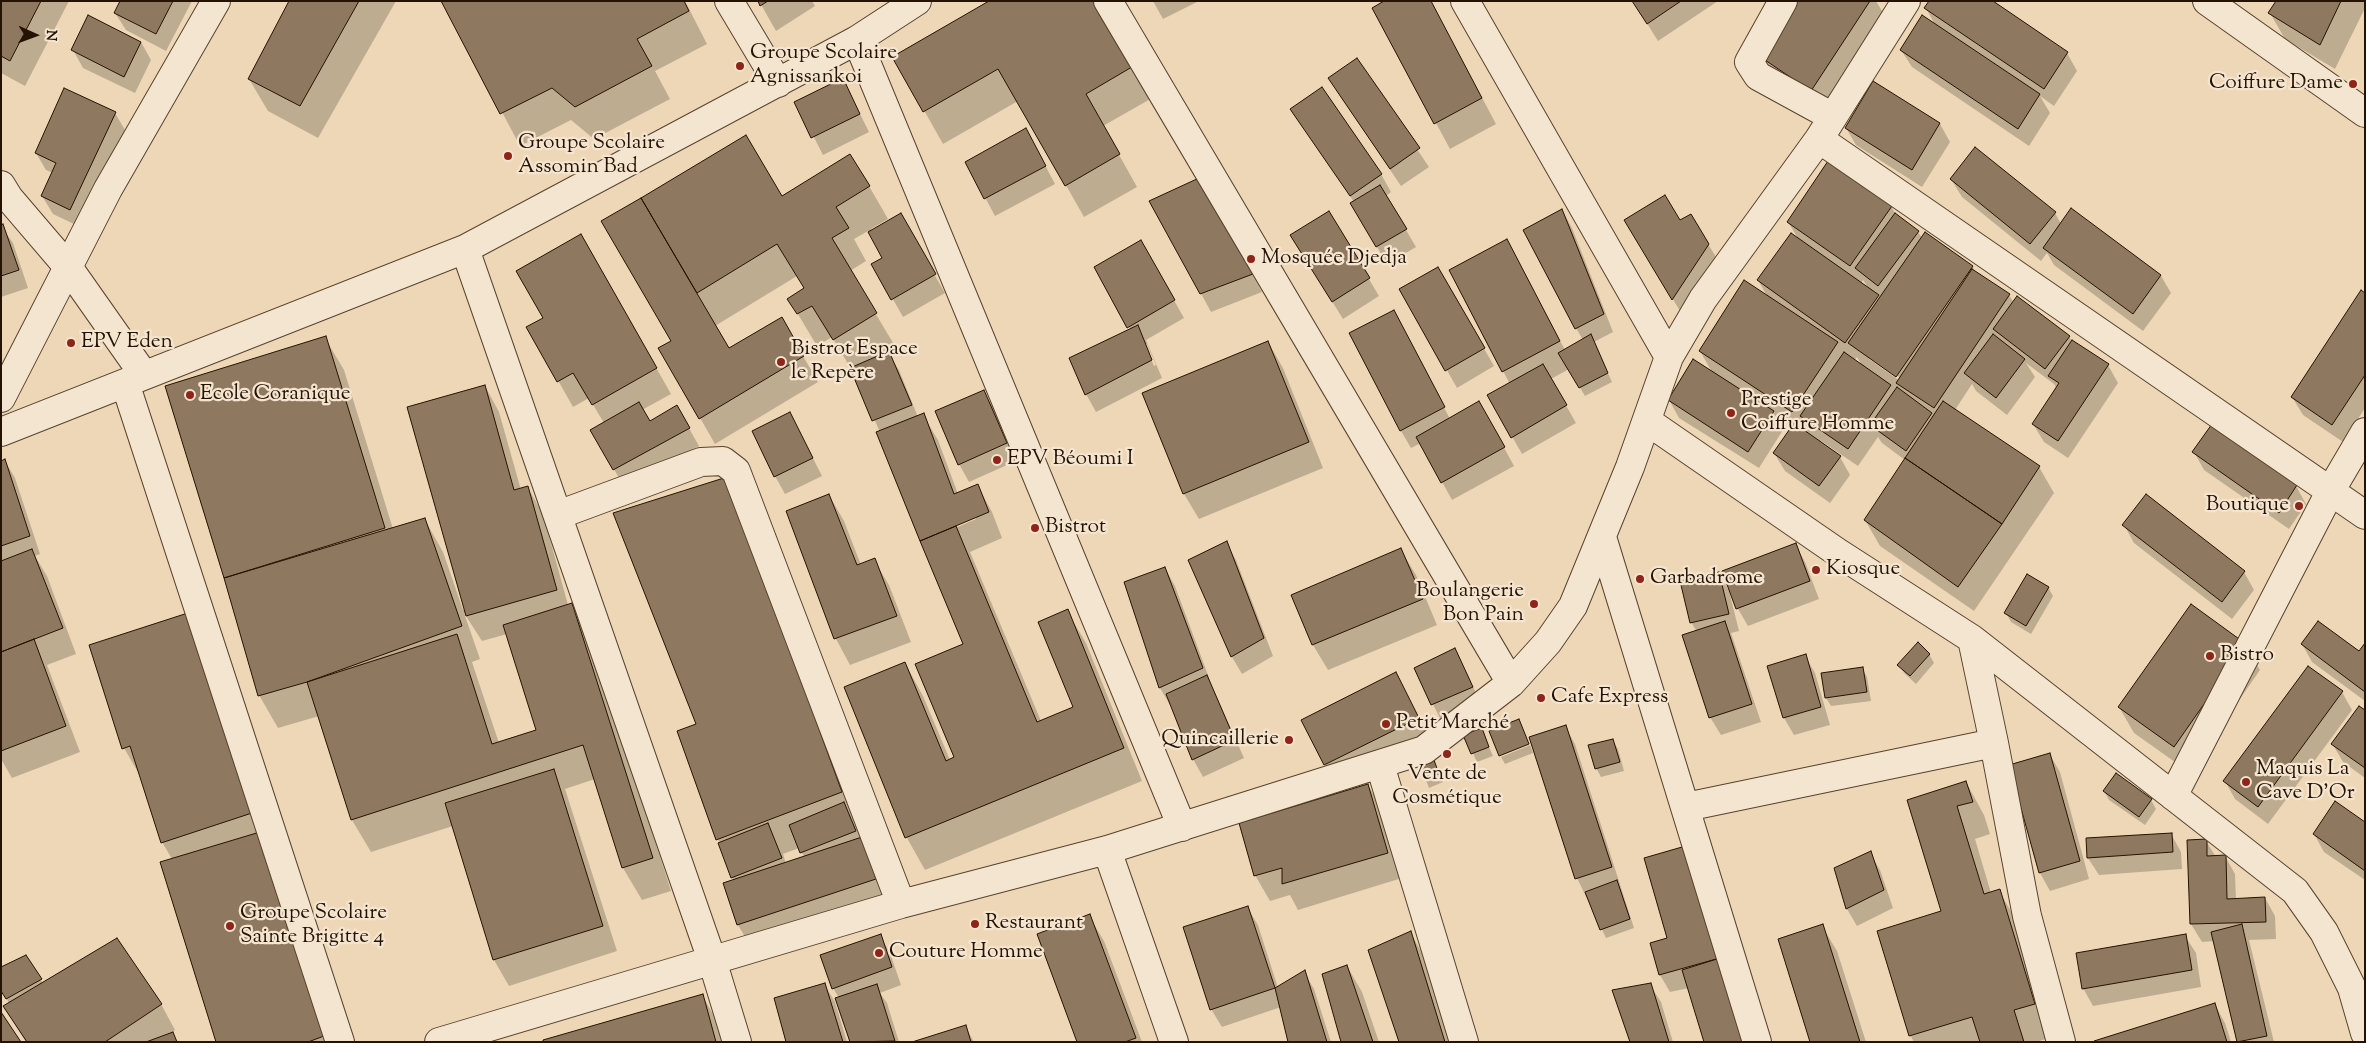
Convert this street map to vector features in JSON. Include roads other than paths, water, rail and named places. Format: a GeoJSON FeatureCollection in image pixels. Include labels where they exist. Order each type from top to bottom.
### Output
{"type":"FeatureCollection","features":[{"type":"Feature","properties":{"kind":"street"},"geometry":{"type":"LineString","coordinates":[[1,398],[108,189],[216,1]]}},
{"type":"Feature","properties":{"kind":"street"},"geometry":{"type":"LineString","coordinates":[[729,1],[778,83]]}},
{"type":"Feature","properties":{"kind":"street"},"geometry":{"type":"LineString","coordinates":[[1,432],[465,248],[857,40],[917,1]]}},
{"type":"Feature","properties":{"kind":"street"},"geometry":{"type":"LineString","coordinates":[[1108,1],[1511,683]]}},
{"type":"Feature","properties":{"kind":"street"},"geometry":{"type":"LineString","coordinates":[[1464,1],[1669,357]]}},
{"type":"Feature","properties":{"kind":"street"},"geometry":{"type":"LineString","coordinates":[[1783,1],[1749,62],[1758,76],[1826,128],[2365,515]]}},
{"type":"Feature","properties":{"kind":"street"},"geometry":{"type":"LineString","coordinates":[[439,1042],[901,904],[1107,850],[1424,750],[1511,683],[1548,642],[1573,606],[1647,421],[1669,357],[1703,299],[1826,128],[1906,1]]}},
{"type":"Feature","properties":{"kind":"street"},"geometry":{"type":"LineString","coordinates":[[2206,1],[2365,113]]}},
{"type":"Feature","properties":{"kind":"street"},"geometry":{"type":"LineString","coordinates":[[857,40],[1182,827]]}},
{"type":"Feature","properties":{"kind":"street"},"geometry":{"type":"LineString","coordinates":[[1,185],[8,198],[68,267],[135,379],[340,1042]]}},
{"type":"Feature","properties":{"kind":"street"},"geometry":{"type":"LineString","coordinates":[[465,248],[712,960],[737,1042]]}},
{"type":"Feature","properties":{"kind":"street"},"geometry":{"type":"LineString","coordinates":[[1647,421],[1837,552],[1972,639],[2295,891],[2324,932],[2352,988],[2365,1032]]}},
{"type":"Feature","properties":{"kind":"street"},"geometry":{"type":"LineString","coordinates":[[2173,796],[2331,490],[2365,432]]}},
{"type":"Feature","properties":{"kind":"street"},"geometry":{"type":"LineString","coordinates":[[558,515],[701,462],[723,461],[736,472],[901,904]]}},
{"type":"Feature","properties":{"kind":"street"},"geometry":{"type":"LineString","coordinates":[[1602,537],[1757,1042]]}},
{"type":"Feature","properties":{"kind":"street"},"geometry":{"type":"LineString","coordinates":[[1972,639],[2027,916],[2061,1042]]}},
{"type":"Feature","properties":{"kind":"street"},"geometry":{"type":"LineString","coordinates":[[1686,807],[1994,743]]}},
{"type":"Feature","properties":{"kind":"street"},"geometry":{"type":"LineString","coordinates":[[1380,765],[1464,1042]]}},
{"type":"Feature","properties":{"kind":"street"},"geometry":{"type":"LineString","coordinates":[[1107,850],[1174,1042]]}},
{"type":"Feature","properties":{"kind":"place","name":"Groupe Scolaire Agnissankoi"},"geometry":{"type":"Point","coordinates":[740,66]}},
{"type":"Feature","properties":{"kind":"place","name":"Coiffure Dame"},"geometry":{"type":"Point","coordinates":[2353,84]}},
{"type":"Feature","properties":{"kind":"place","name":"Groupe Scolaire Assomin Bad"},"geometry":{"type":"Point","coordinates":[508,156]}},
{"type":"Feature","properties":{"kind":"place","name":"Mosquée Djedja"},"geometry":{"type":"Point","coordinates":[1251,259]}},
{"type":"Feature","properties":{"kind":"place","name":"EPV Eden"},"geometry":{"type":"Point","coordinates":[71,343]}},
{"type":"Feature","properties":{"kind":"place","name":"Bistrot Espace le Repère"},"geometry":{"type":"Point","coordinates":[781,362]}},
{"type":"Feature","properties":{"kind":"place","name":"Ecole Coranique"},"geometry":{"type":"Point","coordinates":[190,395]}},
{"type":"Feature","properties":{"kind":"place","name":"Prestige Coiffure Homme"},"geometry":{"type":"Point","coordinates":[1731,413]}},
{"type":"Feature","properties":{"kind":"place","name":"EPV Béoumi I"},"geometry":{"type":"Point","coordinates":[997,460]}},
{"type":"Feature","properties":{"kind":"place","name":"Boutique"},"geometry":{"type":"Point","coordinates":[2299,506]}},
{"type":"Feature","properties":{"kind":"place","name":"Bistrot"},"geometry":{"type":"Point","coordinates":[1035,528]}},
{"type":"Feature","properties":{"kind":"place","name":"Kiosque"},"geometry":{"type":"Point","coordinates":[1816,570]}},
{"type":"Feature","properties":{"kind":"place","name":"Garbadrome"},"geometry":{"type":"Point","coordinates":[1640,579]}},
{"type":"Feature","properties":{"kind":"place","name":"Boulangerie Bon Pain"},"geometry":{"type":"Point","coordinates":[1534,604]}},
{"type":"Feature","properties":{"kind":"place","name":"Bistro"},"geometry":{"type":"Point","coordinates":[2210,656]}},
{"type":"Feature","properties":{"kind":"place","name":"Cafe Express"},"geometry":{"type":"Point","coordinates":[1541,698]}},
{"type":"Feature","properties":{"kind":"place","name":"Petit Marché"},"geometry":{"type":"Point","coordinates":[1386,724]}},
{"type":"Feature","properties":{"kind":"place","name":"Quincaillerie"},"geometry":{"type":"Point","coordinates":[1289,740]}},
{"type":"Feature","properties":{"kind":"place","name":"Vente de Cosmétique"},"geometry":{"type":"Point","coordinates":[1447,754]}},
{"type":"Feature","properties":{"kind":"place","name":"Maquis La Cave D'Or"},"geometry":{"type":"Point","coordinates":[2246,782]}},
{"type":"Feature","properties":{"kind":"place","name":"Restaurant"},"geometry":{"type":"Point","coordinates":[975,924]}},
{"type":"Feature","properties":{"kind":"place","name":"Groupe Scolaire Sainte Brigitte 4"},"geometry":{"type":"Point","coordinates":[230,926]}},
{"type":"Feature","properties":{"kind":"place","name":"Couture Homme"},"geometry":{"type":"Point","coordinates":[879,953]}}]}
